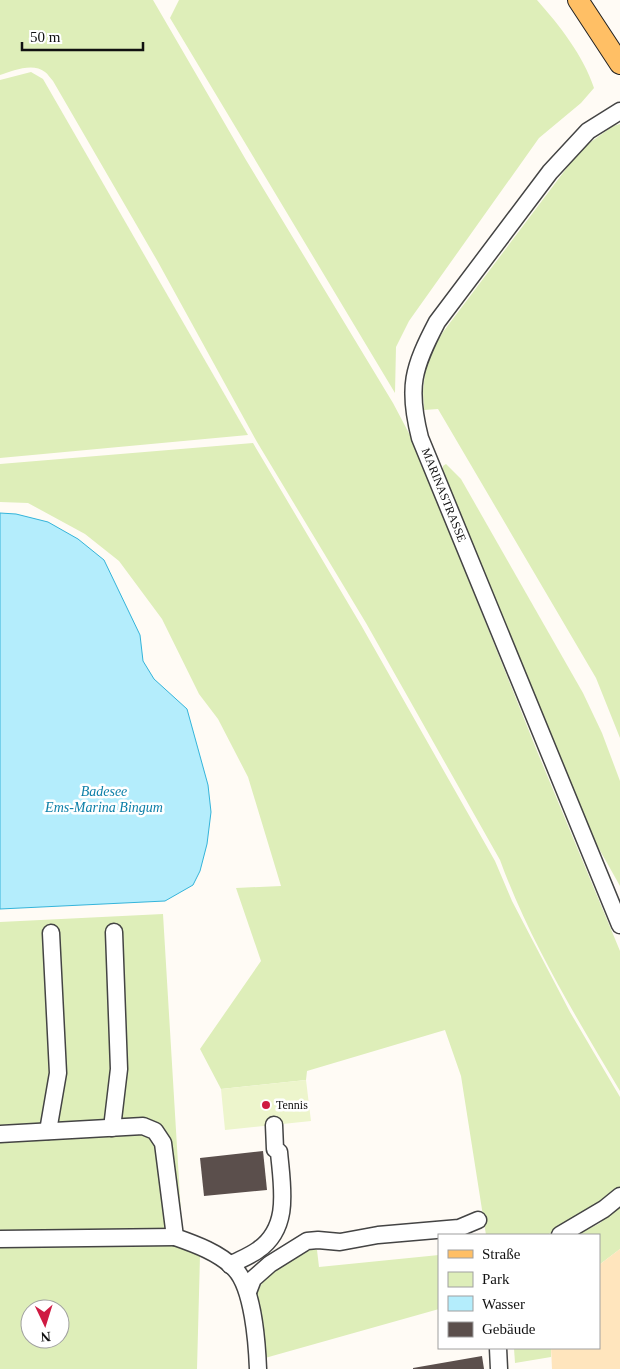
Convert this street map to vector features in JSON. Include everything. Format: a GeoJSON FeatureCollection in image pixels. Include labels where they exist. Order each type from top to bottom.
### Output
{"type":"FeatureCollection","features":[{"type":"Feature","properties":{"kind":"main road"},"geometry":{"type":"LineString","coordinates":[[578,0],[620,64]]}},
{"type":"Feature","properties":{"kind":"street","name":"MARINASTRASSE"},"geometry":{"type":"LineString","coordinates":[[620,111],[588,131],[550,172],[437,322],[422,349],[416,365],[413,399],[420,438],[620,925]]}},
{"type":"Feature","properties":{"kind":"street"},"geometry":{"type":"LineString","coordinates":[[112,1128],[118,1068],[114,932]]}},
{"type":"Feature","properties":{"kind":"street"},"geometry":{"type":"LineString","coordinates":[[48,1131],[58,1073],[51,933]]}},
{"type":"Feature","properties":{"kind":"street"},"geometry":{"type":"LineString","coordinates":[[230,1265],[258,1250],[270,1239],[277,1229],[281,1218],[283,1198],[279,1152],[275,1149],[274,1125]]}},
{"type":"Feature","properties":{"kind":"street"},"geometry":{"type":"LineString","coordinates":[[0,1134],[143,1126],[155,1131],[163,1143],[174,1237]]}},
{"type":"Feature","properties":{"kind":"street"},"geometry":{"type":"LineString","coordinates":[[562,1234],[604,1209],[620,1196]]}},
{"type":"Feature","properties":{"kind":"street"},"geometry":{"type":"LineString","coordinates":[[248,1292],[253,1279],[270,1264],[307,1241],[340,1242],[378,1235],[459,1228],[478,1220]]}},
{"type":"Feature","properties":{"kind":"street"},"geometry":{"type":"LineString","coordinates":[[0,1239],[174,1237],[193,1243],[237,1270],[248,1292],[258,1352],[258,1369]]}},
{"type":"Feature","properties":{"kind":"street"},"geometry":{"type":"LineString","coordinates":[[498,1349],[499,1369]]}},
{"type":"Feature","properties":{"kind":"green space"},"geometry":{"type":"Polygon","coordinates":[[[0,0],[153,0],[246,160],[393,403],[412,439],[537,751],[620,951],[620,1091],[555,979],[525,920],[500,860],[366,623],[257,442],[158,262],[53,81],[45,72],[35,68],[22,68],[0,75],[0,0]]]}},
{"type":"Feature","properties":{"kind":"green space"},"geometry":{"type":"Polygon","coordinates":[[[179,0],[537,0],[562,31],[584,64],[594,88],[581,103],[539,138],[409,321],[396,347],[395,393],[170,18],[179,0]]]}},
{"type":"Feature","properties":{"kind":"green space"},"geometry":{"type":"Polygon","coordinates":[[[31,72],[43,79],[248,435],[0,458],[0,80],[31,72]]]}},
{"type":"Feature","properties":{"kind":"green space"},"geometry":{"type":"Polygon","coordinates":[[[620,124],[620,738],[596,678],[438,409],[424,410],[423,392],[429,355],[443,332],[581,149],[613,126],[620,124]]]}},
{"type":"Feature","properties":{"kind":"green space"},"geometry":{"type":"Polygon","coordinates":[[[253,443],[361,625],[495,861],[512,901],[570,1012],[620,1097],[620,1187],[596,1207],[549,1234],[486,1234],[461,1076],[445,1030],[307,1071],[306,1080],[221,1089],[200,1049],[261,961],[236,888],[281,886],[248,777],[218,719],[199,694],[162,619],[119,561],[85,534],[28,503],[0,502],[0,464],[253,443]]]}},
{"type":"Feature","properties":{"kind":"green space"},"geometry":{"type":"Polygon","coordinates":[[[446,464],[461,479],[583,693],[602,733],[620,781],[620,886],[589,831],[443,471],[443,466],[446,464]]]}},
{"type":"Feature","properties":{"kind":"green space"},"geometry":{"type":"Polygon","coordinates":[[[163,914],[183,1247],[200,1256],[197,1369],[0,1369],[0,922],[163,914]]]}},
{"type":"Feature","properties":{"kind":"green space","name":"Tennis"},"geometry":{"type":"Polygon","coordinates":[[[306,1080],[311,1121],[225,1130],[221,1089],[306,1080]]]}},
{"type":"Feature","properties":{"kind":"green space"},"geometry":{"type":"Polygon","coordinates":[[[620,1206],[620,1249],[600,1264],[600,1234],[579,1234],[600,1223],[620,1206]]]}},
{"type":"Feature","properties":{"kind":"green space"},"geometry":{"type":"Polygon","coordinates":[[[308,1250],[317,1250],[319,1267],[438,1255],[438,1309],[265,1358],[257,1294],[262,1283],[275,1269],[308,1250]]]}},
{"type":"Feature","properties":{"kind":"green space"},"geometry":{"type":"Polygon","coordinates":[[[514,1349],[551,1349],[551,1357],[515,1363],[514,1349]]]}},
{"type":"Feature","properties":{"kind":"sand"},"geometry":{"type":"Polygon","coordinates":[[[620,1249],[620,1369],[552,1369],[551,1349],[600,1349],[600,1264],[620,1249]]]}},
{"type":"Feature","properties":{"kind":"water","name":"Badesee Ems-Marina Bingum"},"geometry":{"type":"Polygon","coordinates":[[[0,513],[16,514],[48,522],[78,539],[104,560],[140,635],[143,661],[154,679],[187,709],[208,785],[211,812],[207,844],[200,871],[193,885],[165,901],[0,909],[0,513]]]}},
{"type":"Feature","properties":{"kind":"building"},"geometry":{"type":"Polygon","coordinates":[[[263,1151],[267,1190],[204,1196],[200,1158],[263,1151]]]}},
{"type":"Feature","properties":{"kind":"building"},"geometry":{"type":"Polygon","coordinates":[[[482,1356],[484,1369],[413,1369],[413,1368],[482,1356]]]}},
{"type":"Feature","properties":{"kind":"place","name":"Tennis"},"geometry":{"type":"Point","coordinates":[266,1105]}}]}
